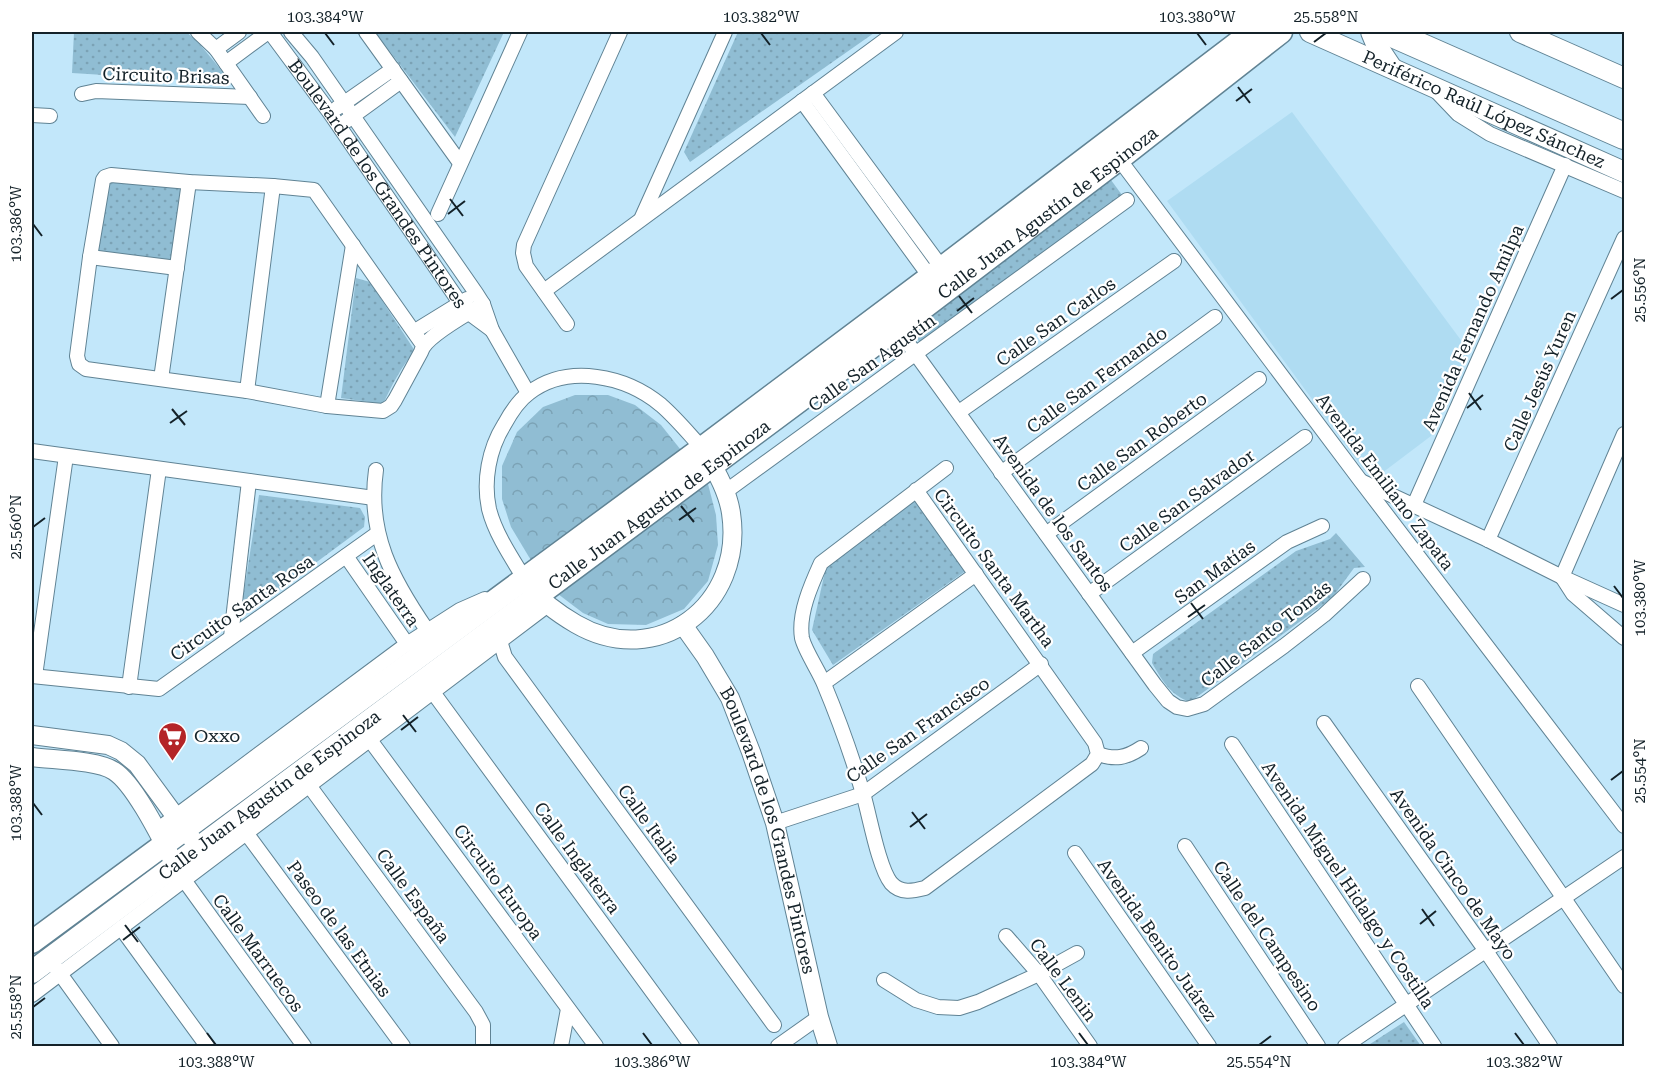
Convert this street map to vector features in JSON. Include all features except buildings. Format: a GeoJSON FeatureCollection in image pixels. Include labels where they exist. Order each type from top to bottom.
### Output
{"type":"FeatureCollection","features":[{"type":"Feature","properties":{"kind":"highway","name":"Periférico Raúl López Sánchez"},"geometry":{"type":"LineString","coordinates":[[1388,32],[1624,136]]}},
{"type":"Feature","properties":{"kind":"highway"},"geometry":{"type":"LineString","coordinates":[[1430,32],[1624,117]]}},
{"type":"Feature","properties":{"kind":"main road","name":"Calle Juan Agustín de Espinoza"},"geometry":{"type":"LineString","coordinates":[[47,968],[304,779],[531,591],[707,456],[936,273],[1128,126],[1228,41],[1252,32]]}},
{"type":"Feature","properties":{"kind":"main road","name":"Calle Juan Agustín de Espinoza"},"geometry":{"type":"LineString","coordinates":[[707,456],[897,328],[1281,32]]}},
{"type":"Feature","properties":{"kind":"main road","name":"Periférico Raúl López Sánchez"},"geometry":{"type":"LineString","coordinates":[[1310,32],[1624,172]]}},
{"type":"Feature","properties":{"kind":"main road"},"geometry":{"type":"LineString","coordinates":[[1371,32],[1376,44],[1393,69]]}},
{"type":"Feature","properties":{"kind":"main road"},"geometry":{"type":"LineString","coordinates":[[1520,32],[1624,78]]}},
{"type":"Feature","properties":{"kind":"main road"},"geometry":{"type":"LineString","coordinates":[[1082,162],[1119,159],[1128,126]]}},
{"type":"Feature","properties":{"kind":"main road","name":"Calle Juan Agustín de Espinoza"},"geometry":{"type":"LineString","coordinates":[[32,942],[180,822],[531,591]]}},
{"type":"Feature","properties":{"kind":"street"},"geometry":{"type":"LineString","coordinates":[[198,32],[216,49],[263,116]]}},
{"type":"Feature","properties":{"kind":"street","name":"Circuito Brisas"},"geometry":{"type":"LineString","coordinates":[[216,49],[239,32]]}},
{"type":"Feature","properties":{"kind":"street","name":"Circuito Brisas"},"geometry":{"type":"LineString","coordinates":[[226,63],[269,32]]}},
{"type":"Feature","properties":{"kind":"street","name":"Boulevard de los Grandes Pintores"},"geometry":{"type":"LineString","coordinates":[[269,32],[330,113],[465,308],[492,330]]}},
{"type":"Feature","properties":{"kind":"street","name":"Boulevard de los Grandes Pintores"},"geometry":{"type":"LineString","coordinates":[[291,32],[312,57],[480,298],[492,330],[528,393]]}},
{"type":"Feature","properties":{"kind":"street"},"geometry":{"type":"LineString","coordinates":[[366,32],[460,163]]}},
{"type":"Feature","properties":{"kind":"street"},"geometry":{"type":"LineString","coordinates":[[438,214],[520,32]]}},
{"type":"Feature","properties":{"kind":"street"},"geometry":{"type":"LineString","coordinates":[[567,324],[526,266],[524,245],[620,32]]}},
{"type":"Feature","properties":{"kind":"street"},"geometry":{"type":"LineString","coordinates":[[641,219],[725,32]]}},
{"type":"Feature","properties":{"kind":"street"},"geometry":{"type":"LineString","coordinates":[[544,291],[892,33]]}},
{"type":"Feature","properties":{"kind":"street"},"geometry":{"type":"LineString","coordinates":[[330,113],[393,69]]}},
{"type":"Feature","properties":{"kind":"street"},"geometry":{"type":"LineString","coordinates":[[339,126],[401,81]]}},
{"type":"Feature","properties":{"kind":"street"},"geometry":{"type":"LineString","coordinates":[[1429,85],[1458,114],[1490,134],[1624,191]]}},
{"type":"Feature","properties":{"kind":"street","name":"Circuito Brisas"},"geometry":{"type":"LineString","coordinates":[[82,94],[96,91],[250,97]]}},
{"type":"Feature","properties":{"kind":"street"},"geometry":{"type":"LineString","coordinates":[[807,97],[936,273]]}},
{"type":"Feature","properties":{"kind":"street"},"geometry":{"type":"LineString","coordinates":[[32,115],[50,116]]}},
{"type":"Feature","properties":{"kind":"street","name":"Avenida Emiliano Zapata"},"geometry":{"type":"LineString","coordinates":[[1119,159],[1624,826]]}},
{"type":"Feature","properties":{"kind":"street","name":"Avenida Fernando Amilpa"},"geometry":{"type":"LineString","coordinates":[[1414,506],[1565,165]]}},
{"type":"Feature","properties":{"kind":"street"},"geometry":{"type":"LineString","coordinates":[[423,345],[314,190],[111,175],[103,180],[77,356],[79,364],[86,369],[247,391],[327,406],[387,410],[395,400],[423,345],[465,308]]}},
{"type":"Feature","properties":{"kind":"street"},"geometry":{"type":"LineString","coordinates":[[161,378],[189,182]]}},
{"type":"Feature","properties":{"kind":"street"},"geometry":{"type":"LineString","coordinates":[[247,391],[273,186]]}},
{"type":"Feature","properties":{"kind":"street","name":"Calle San Agustín"},"geometry":{"type":"LineString","coordinates":[[725,492],[1127,200]]}},
{"type":"Feature","properties":{"kind":"street","name":"Calle Jesús Yuren"},"geometry":{"type":"LineString","coordinates":[[1488,540],[1624,238]]}},
{"type":"Feature","properties":{"kind":"street"},"geometry":{"type":"LineString","coordinates":[[327,406],[353,245]]}},
{"type":"Feature","properties":{"kind":"street"},"geometry":{"type":"LineString","coordinates":[[90,257],[177,268]]}},
{"type":"Feature","properties":{"kind":"street","name":"Calle San Carlos"},"geometry":{"type":"LineString","coordinates":[[959,412],[1174,261]]}},
{"type":"Feature","properties":{"kind":"street"},"geometry":{"type":"LineString","coordinates":[[415,331],[465,308],[480,298]]}},
{"type":"Feature","properties":{"kind":"street","name":"Calle San Fernando"},"geometry":{"type":"LineString","coordinates":[[1001,473],[1215,317]]}},
{"type":"Feature","properties":{"kind":"street","name":"Avenida de los Santos"},"geometry":{"type":"LineString","coordinates":[[897,328],[1168,701],[1177,707],[1187,709]]}},
{"type":"Feature","properties":{"kind":"street"},"geometry":{"type":"LineString","coordinates":[[586,376],[616,381],[633,388],[660,404],[678,421],[707,456],[725,492],[731,513],[732,538],[729,562],[723,580],[712,599],[699,614],[683,625],[661,635],[637,639],[612,638],[589,632],[568,620],[531,591],[509,554],[489,509],[487,483],[490,458],[498,434],[510,414],[528,393],[545,384],[567,377],[586,376]]}},
{"type":"Feature","properties":{"kind":"street","name":"Calle San Roberto"},"geometry":{"type":"LineString","coordinates":[[1046,534],[1259,379]]}},
{"type":"Feature","properties":{"kind":"street"},"geometry":{"type":"LineString","coordinates":[[1562,577],[1624,434]]}},
{"type":"Feature","properties":{"kind":"street","name":"Calle San Salvador"},"geometry":{"type":"LineString","coordinates":[[1089,594],[1305,437]]}},
{"type":"Feature","properties":{"kind":"street"},"geometry":{"type":"LineString","coordinates":[[32,451],[374,498]]}},
{"type":"Feature","properties":{"kind":"street"},"geometry":{"type":"LineString","coordinates":[[66,456],[33,676],[129,687],[159,469]]}},
{"type":"Feature","properties":{"kind":"street"},"geometry":{"type":"LineString","coordinates":[[916,490],[946,468]]}},
{"type":"Feature","properties":{"kind":"street","name":"Inglaterra"},"geometry":{"type":"LineString","coordinates":[[376,470],[374,498],[378,533],[384,552],[400,588],[428,630]]}},
{"type":"Feature","properties":{"kind":"street"},"geometry":{"type":"LineString","coordinates":[[1360,480],[1624,605]]}},
{"type":"Feature","properties":{"kind":"street"},"geometry":{"type":"LineString","coordinates":[[231,637],[249,481]]}},
{"type":"Feature","properties":{"kind":"street","name":"Circuito Santa Martha"},"geometry":{"type":"LineString","coordinates":[[916,490],[1041,664],[1095,743],[1098,754],[1092,765],[925,888],[909,892],[894,886],[885,875],[863,794],[824,683],[802,640],[802,621],[821,563],[916,490]]}},
{"type":"Feature","properties":{"kind":"street","name":"San Matías"},"geometry":{"type":"LineString","coordinates":[[1132,653],[1287,542],[1322,526]]}},
{"type":"Feature","properties":{"kind":"street","name":"Circuito Santa Rosa"},"geometry":{"type":"LineString","coordinates":[[129,687],[159,689],[378,533]]}},
{"type":"Feature","properties":{"kind":"street","name":"Inglaterra"},"geometry":{"type":"LineString","coordinates":[[346,556],[407,644]]}},
{"type":"Feature","properties":{"kind":"street"},"geometry":{"type":"LineString","coordinates":[[824,683],[976,574]]}},
{"type":"Feature","properties":{"kind":"street"},"geometry":{"type":"LineString","coordinates":[[1562,577],[1573,594],[1624,638]]}},
{"type":"Feature","properties":{"kind":"street","name":"Calle Santo Tomás"},"geometry":{"type":"LineString","coordinates":[[1187,709],[1204,704],[1284,646],[1324,615],[1363,579]]}},
{"type":"Feature","properties":{"kind":"street"},"geometry":{"type":"LineString","coordinates":[[180,822],[428,630],[460,610],[531,591]]}},
{"type":"Feature","properties":{"kind":"street"},"geometry":{"type":"LineString","coordinates":[[32,735],[108,744],[121,751],[137,764],[204,854],[247,834],[304,779],[370,740],[500,641],[531,591]]}},
{"type":"Feature","properties":{"kind":"street","name":"Boulevard de los Grandes Pintores"},"geometry":{"type":"LineString","coordinates":[[683,625],[730,698],[751,752],[775,823],[819,1017],[828,1047]]}},
{"type":"Feature","properties":{"kind":"street","name":"Calle Italia"},"geometry":{"type":"LineString","coordinates":[[500,641],[505,657],[774,1025]]}},
{"type":"Feature","properties":{"kind":"street","name":"Calle San Francisco"},"geometry":{"type":"LineString","coordinates":[[775,823],[863,794],[1041,664]]}},
{"type":"Feature","properties":{"kind":"street"},"geometry":{"type":"LineString","coordinates":[[1418,686],[1624,986]]}},
{"type":"Feature","properties":{"kind":"street","name":"Calle Inglaterra"},"geometry":{"type":"LineString","coordinates":[[432,691],[693,1047]]}},
{"type":"Feature","properties":{"kind":"street","name":"Avenida Cinco de Mayo"},"geometry":{"type":"LineString","coordinates":[[1324,723],[1486,951],[1550,1047]]}},
{"type":"Feature","properties":{"kind":"street","name":"Circuito Europa"},"geometry":{"type":"LineString","coordinates":[[370,740],[596,1047]]}},
{"type":"Feature","properties":{"kind":"street","name":"Avenida Miguel Hidalgo y Costilla"},"geometry":{"type":"LineString","coordinates":[[1232,744],[1434,1047]]}},
{"type":"Feature","properties":{"kind":"street"},"geometry":{"type":"LineString","coordinates":[[1098,754],[1109,758],[1120,758],[1131,755],[1141,748]]}},
{"type":"Feature","properties":{"kind":"street"},"geometry":{"type":"LineString","coordinates":[[32,757],[98,765],[114,771],[127,783],[179,873],[121,928],[47,968],[32,995]]}},
{"type":"Feature","properties":{"kind":"street","name":"Calle España"},"geometry":{"type":"LineString","coordinates":[[304,779],[476,1011],[483,1025],[483,1047]]}},
{"type":"Feature","properties":{"kind":"street","name":"Paseo de las Etnias"},"geometry":{"type":"LineString","coordinates":[[247,834],[403,1047]]}},
{"type":"Feature","properties":{"kind":"street","name":"Calle del Campesino"},"geometry":{"type":"LineString","coordinates":[[1185,846],[1318,1047]]}},
{"type":"Feature","properties":{"kind":"street","name":"Avenida Benito Juárez"},"geometry":{"type":"LineString","coordinates":[[1075,853],[1209,1047]]}},
{"type":"Feature","properties":{"kind":"street"},"geometry":{"type":"LineString","coordinates":[[1345,1047],[1624,857]]}},
{"type":"Feature","properties":{"kind":"street","name":"Calle Marruecos"},"geometry":{"type":"LineString","coordinates":[[179,873],[304,1047]]}},
{"type":"Feature","properties":{"kind":"street"},"geometry":{"type":"LineString","coordinates":[[121,928],[207,1047]]}},
{"type":"Feature","properties":{"kind":"street","name":"Calle Lenin"},"geometry":{"type":"LineString","coordinates":[[1006,936],[1039,974],[1089,1047]]}},
{"type":"Feature","properties":{"kind":"street"},"geometry":{"type":"LineString","coordinates":[[884,980],[916,1000],[938,1007],[959,1008],[978,1002],[1039,974],[1077,953]]}},
{"type":"Feature","properties":{"kind":"street"},"geometry":{"type":"LineString","coordinates":[[47,968],[112,1047]]}},
{"type":"Feature","properties":{"kind":"street"},"geometry":{"type":"LineString","coordinates":[[561,1047],[568,1009]]}},
{"type":"Feature","properties":{"kind":"street"},"geometry":{"type":"LineString","coordinates":[[778,1047],[819,1017]]}},
{"type":"Feature","properties":{"kind":"shaded area"},"geometry":{"type":"Polygon","coordinates":[[[1292,112],[1469,351],[1431,436],[1378,476],[1364,470],[1167,201],[1292,112]]]}},
{"type":"Feature","properties":{"kind":"green space"},"geometry":{"type":"Polygon","coordinates":[[[74,32],[186,32],[197,41],[232,83],[72,73],[74,32]]]}},
{"type":"Feature","properties":{"kind":"green space"},"geometry":{"type":"Polygon","coordinates":[[[375,32],[504,32],[455,137],[375,32]]]}},
{"type":"Feature","properties":{"kind":"green space"},"geometry":{"type":"Polygon","coordinates":[[[738,32],[874,33],[690,162],[684,152],[738,32]]]}},
{"type":"Feature","properties":{"kind":"green space"},"geometry":{"type":"Polygon","coordinates":[[[107,178],[186,185],[174,264],[93,255],[107,178]]]}},
{"type":"Feature","properties":{"kind":"green space"},"geometry":{"type":"Polygon","coordinates":[[[1111,180],[1122,195],[920,343],[912,331],[1111,180]]]}},
{"type":"Feature","properties":{"kind":"green space"},"geometry":{"type":"Polygon","coordinates":[[[356,278],[370,282],[415,351],[393,383],[383,404],[341,398],[356,278]]]}},
{"type":"Feature","properties":{"kind":"green space"},"geometry":{"type":"Polygon","coordinates":[[[575,395],[608,395],[635,405],[661,425],[708,484],[716,515],[718,545],[708,581],[684,609],[646,625],[608,624],[583,613],[554,591],[511,527],[502,499],[502,466],[517,432],[543,407],[575,395]]]}},
{"type":"Feature","properties":{"kind":"green space"},"geometry":{"type":"Polygon","coordinates":[[[259,495],[360,508],[365,517],[364,527],[256,607],[246,603],[243,598],[259,495]]]}},
{"type":"Feature","properties":{"kind":"green space"},"geometry":{"type":"Polygon","coordinates":[[[915,500],[967,570],[833,665],[812,630],[826,567],[915,500]]]}},
{"type":"Feature","properties":{"kind":"green space"},"geometry":{"type":"Polygon","coordinates":[[[1336,533],[1365,567],[1354,568],[1332,598],[1190,702],[1167,686],[1152,663],[1153,654],[1296,551],[1330,539],[1336,533]]]}},
{"type":"Feature","properties":{"kind":"green space"},"geometry":{"type":"Polygon","coordinates":[[[1404,1022],[1421,1046],[1367,1046],[1404,1022]]]}},
{"type":"Feature","properties":{"kind":"place","name":"Oxxo"},"geometry":{"type":"Point","coordinates":[173,762]}}]}
